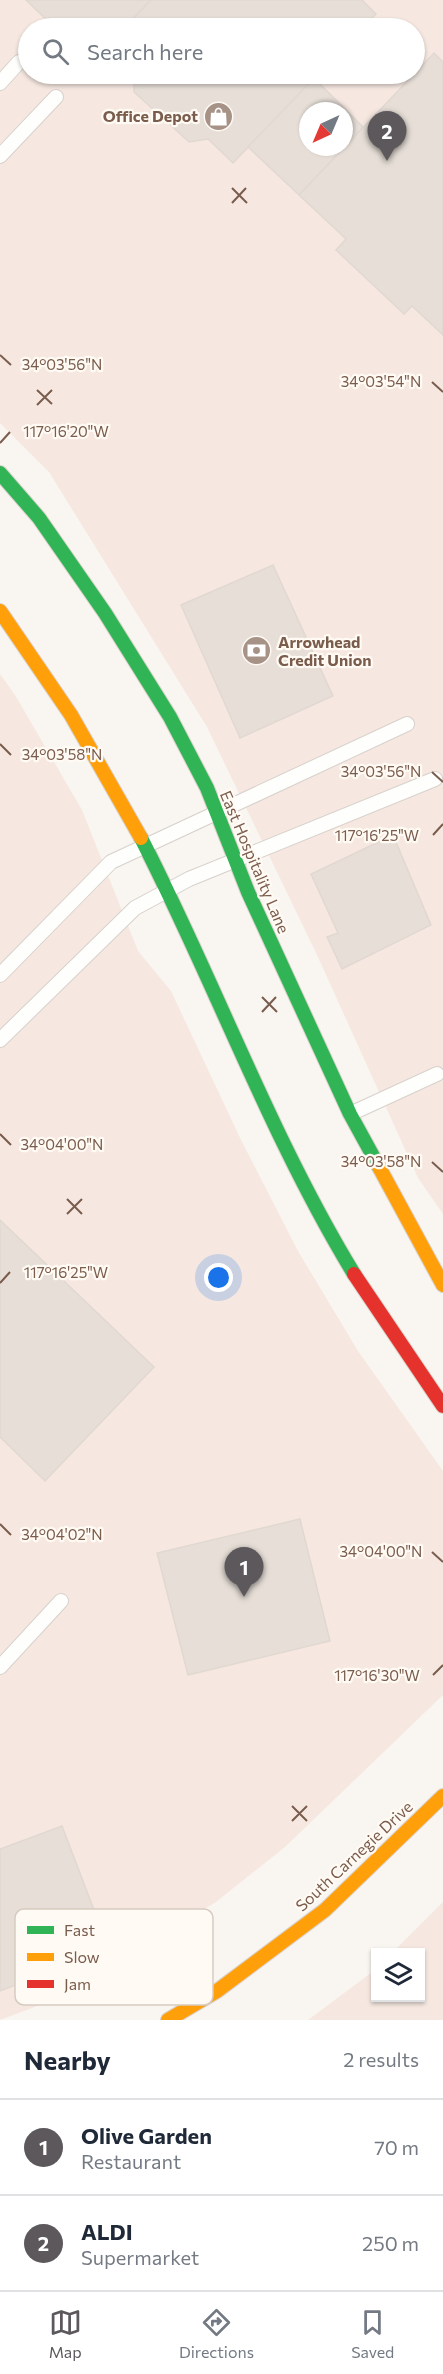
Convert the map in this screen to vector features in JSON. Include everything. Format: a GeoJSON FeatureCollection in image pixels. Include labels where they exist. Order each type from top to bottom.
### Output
{"type":"FeatureCollection","features":[{"type":"Feature","properties":{"kind":"main road","name":"East Hospitality Lane"},"geometry":{"type":"LineString","coordinates":[[0,473],[39,518],[105,613],[170,717],[207,788],[234,861],[350,1114],[443,1285]]}},
{"type":"Feature","properties":{"kind":"main road"},"geometry":{"type":"LineString","coordinates":[[0,611],[60,697],[99,761],[145,847],[284,1144],[318,1211],[355,1276],[443,1406]]}},
{"type":"Feature","properties":{"kind":"main road","name":"South Carnegie Drive"},"geometry":{"type":"LineString","coordinates":[[213,1993],[325,1910],[443,1796]]}},
{"type":"Feature","properties":{"kind":"main road","name":"South Carnegie Drive"},"geometry":{"type":"LineString","coordinates":[[168,2020],[193,2005]]}},
{"type":"Feature","properties":{"kind":"lane"},"geometry":{"type":"LineString","coordinates":[[0,82],[18,63]]}},
{"type":"Feature","properties":{"kind":"lane"},"geometry":{"type":"LineString","coordinates":[[0,156],[56,97]]}},
{"type":"Feature","properties":{"kind":"lane"},"geometry":{"type":"LineString","coordinates":[[0,975],[111,862],[407,723]]}},
{"type":"Feature","properties":{"kind":"lane"},"geometry":{"type":"LineString","coordinates":[[0,1040],[135,908],[166,890],[435,779]]}},
{"type":"Feature","properties":{"kind":"lane"},"geometry":{"type":"LineString","coordinates":[[350,1114],[437,1074]]}},
{"type":"Feature","properties":{"kind":"lane"},"geometry":{"type":"LineString","coordinates":[[0,1667],[61,1601]]}},
{"type":"Feature","properties":{"kind":"shaded area"},"geometry":{"type":"Polygon","coordinates":[[[0,0],[443,0],[443,1214],[418,1178],[317,955],[207,727],[49,472],[0,423],[0,0]]]}},
{"type":"Feature","properties":{"kind":"shaded area"},"geometry":{"type":"Polygon","coordinates":[[[0,674],[15,695],[82,810],[138,951],[171,991],[241,1140],[298,1251],[358,1351],[443,1471],[443,1695],[285,1847],[204,1909],[15,1909],[15,2005],[40,2005],[0,2020],[0,674]]]}},
{"type":"Feature","properties":{"kind":"shaded area"},"geometry":{"type":"Polygon","coordinates":[[[443,1902],[443,2020],[308,2020],[371,1973],[371,2002],[425,2002],[425,1948],[397,1948],[443,1902]]]}},
{"type":"Feature","properties":{"kind":"building"},"geometry":{"type":"Polygon","coordinates":[[[26,0],[151,0],[134,18],[45,18],[26,0]]]}},
{"type":"Feature","properties":{"kind":"building"},"geometry":{"type":"Polygon","coordinates":[[[151,0],[362,0],[376,14],[372,18],[134,18],[151,0]]]}},
{"type":"Feature","properties":{"kind":"building"},"geometry":{"type":"Polygon","coordinates":[[[434,53],[443,62],[443,335],[412,306],[404,314],[336,250],[346,239],[299,195],[336,156],[353,156],[353,138],[405,84],[425,84],[425,62],[434,53]]]}},
{"type":"Feature","properties":{"kind":"building","name":"Office Depot"},"geometry":{"type":"Polygon","coordinates":[[[134,84],[309,84],[233,163],[208,139],[189,142],[134,92],[134,84]]]}},
{"type":"Feature","properties":{"kind":"building"},"geometry":{"type":"Polygon","coordinates":[[[308,84],[320,84],[338,102],[299,102],[299,156],[336,156],[299,195],[248,147],[308,84]]]}},
{"type":"Feature","properties":{"kind":"building"},"geometry":{"type":"Polygon","coordinates":[[[353,117],[363,127],[353,138],[353,117]]]}},
{"type":"Feature","properties":{"kind":"building","name":"Arrowhead Credit Union"},"geometry":{"type":"Polygon","coordinates":[[[273,565],[333,696],[240,738],[181,605],[273,565]]]}},
{"type":"Feature","properties":{"kind":"building"},"geometry":{"type":"Polygon","coordinates":[[[393,835],[431,925],[342,969],[327,937],[338,933],[311,874],[393,835]]]}},
{"type":"Feature","properties":{"kind":"building"},"geometry":{"type":"Polygon","coordinates":[[[0,1220],[154,1367],[45,1481],[0,1437],[0,1220]]]}},
{"type":"Feature","properties":{"kind":"building"},"geometry":{"type":"Polygon","coordinates":[[[300,1519],[330,1641],[188,1675],[157,1553],[300,1519]]]}},
{"type":"Feature","properties":{"kind":"building"},"geometry":{"type":"Polygon","coordinates":[[[62,1826],[94,1909],[15,1909],[15,1985],[0,1991],[0,1849],[62,1826]]]}},
{"type":"Feature","properties":{"kind":"traffic: fast"},"geometry":{"type":"LineString","coordinates":[[0,473],[39,518],[105,613],[170,717],[207,788],[248,892],[350,1114],[379,1167]]}},
{"type":"Feature","properties":{"kind":"traffic: fast"},"geometry":{"type":"LineString","coordinates":[[141,838],[194,947],[269,1113],[324,1222],[354,1274]]}},
{"type":"Feature","properties":{"kind":"traffic: slow"},"geometry":{"type":"LineString","coordinates":[[0,611],[71,715],[141,838]]}},
{"type":"Feature","properties":{"kind":"traffic: slow"},"geometry":{"type":"LineString","coordinates":[[379,1167],[443,1285]]}},
{"type":"Feature","properties":{"kind":"traffic: slow"},"geometry":{"type":"LineString","coordinates":[[213,1993],[325,1910],[443,1796]]}},
{"type":"Feature","properties":{"kind":"traffic: slow"},"geometry":{"type":"LineString","coordinates":[[168,2020],[193,2005]]}},
{"type":"Feature","properties":{"kind":"traffic: jam"},"geometry":{"type":"LineString","coordinates":[[354,1274],[443,1406]]}},
{"type":"Feature","properties":{"kind":"place","name":"Office Depot"},"geometry":{"type":"Point","coordinates":[219,116]}},
{"type":"Feature","properties":{"kind":"place","name":"ALDI"},"geometry":{"type":"Point","coordinates":[387,161]}},
{"type":"Feature","properties":{"kind":"place","name":"Arrowhead Credit Union"},"geometry":{"type":"Point","coordinates":[257,651]}},
{"type":"Feature","properties":{"kind":"place","name":"Olive Garden"},"geometry":{"type":"Point","coordinates":[244,1597]}}]}
